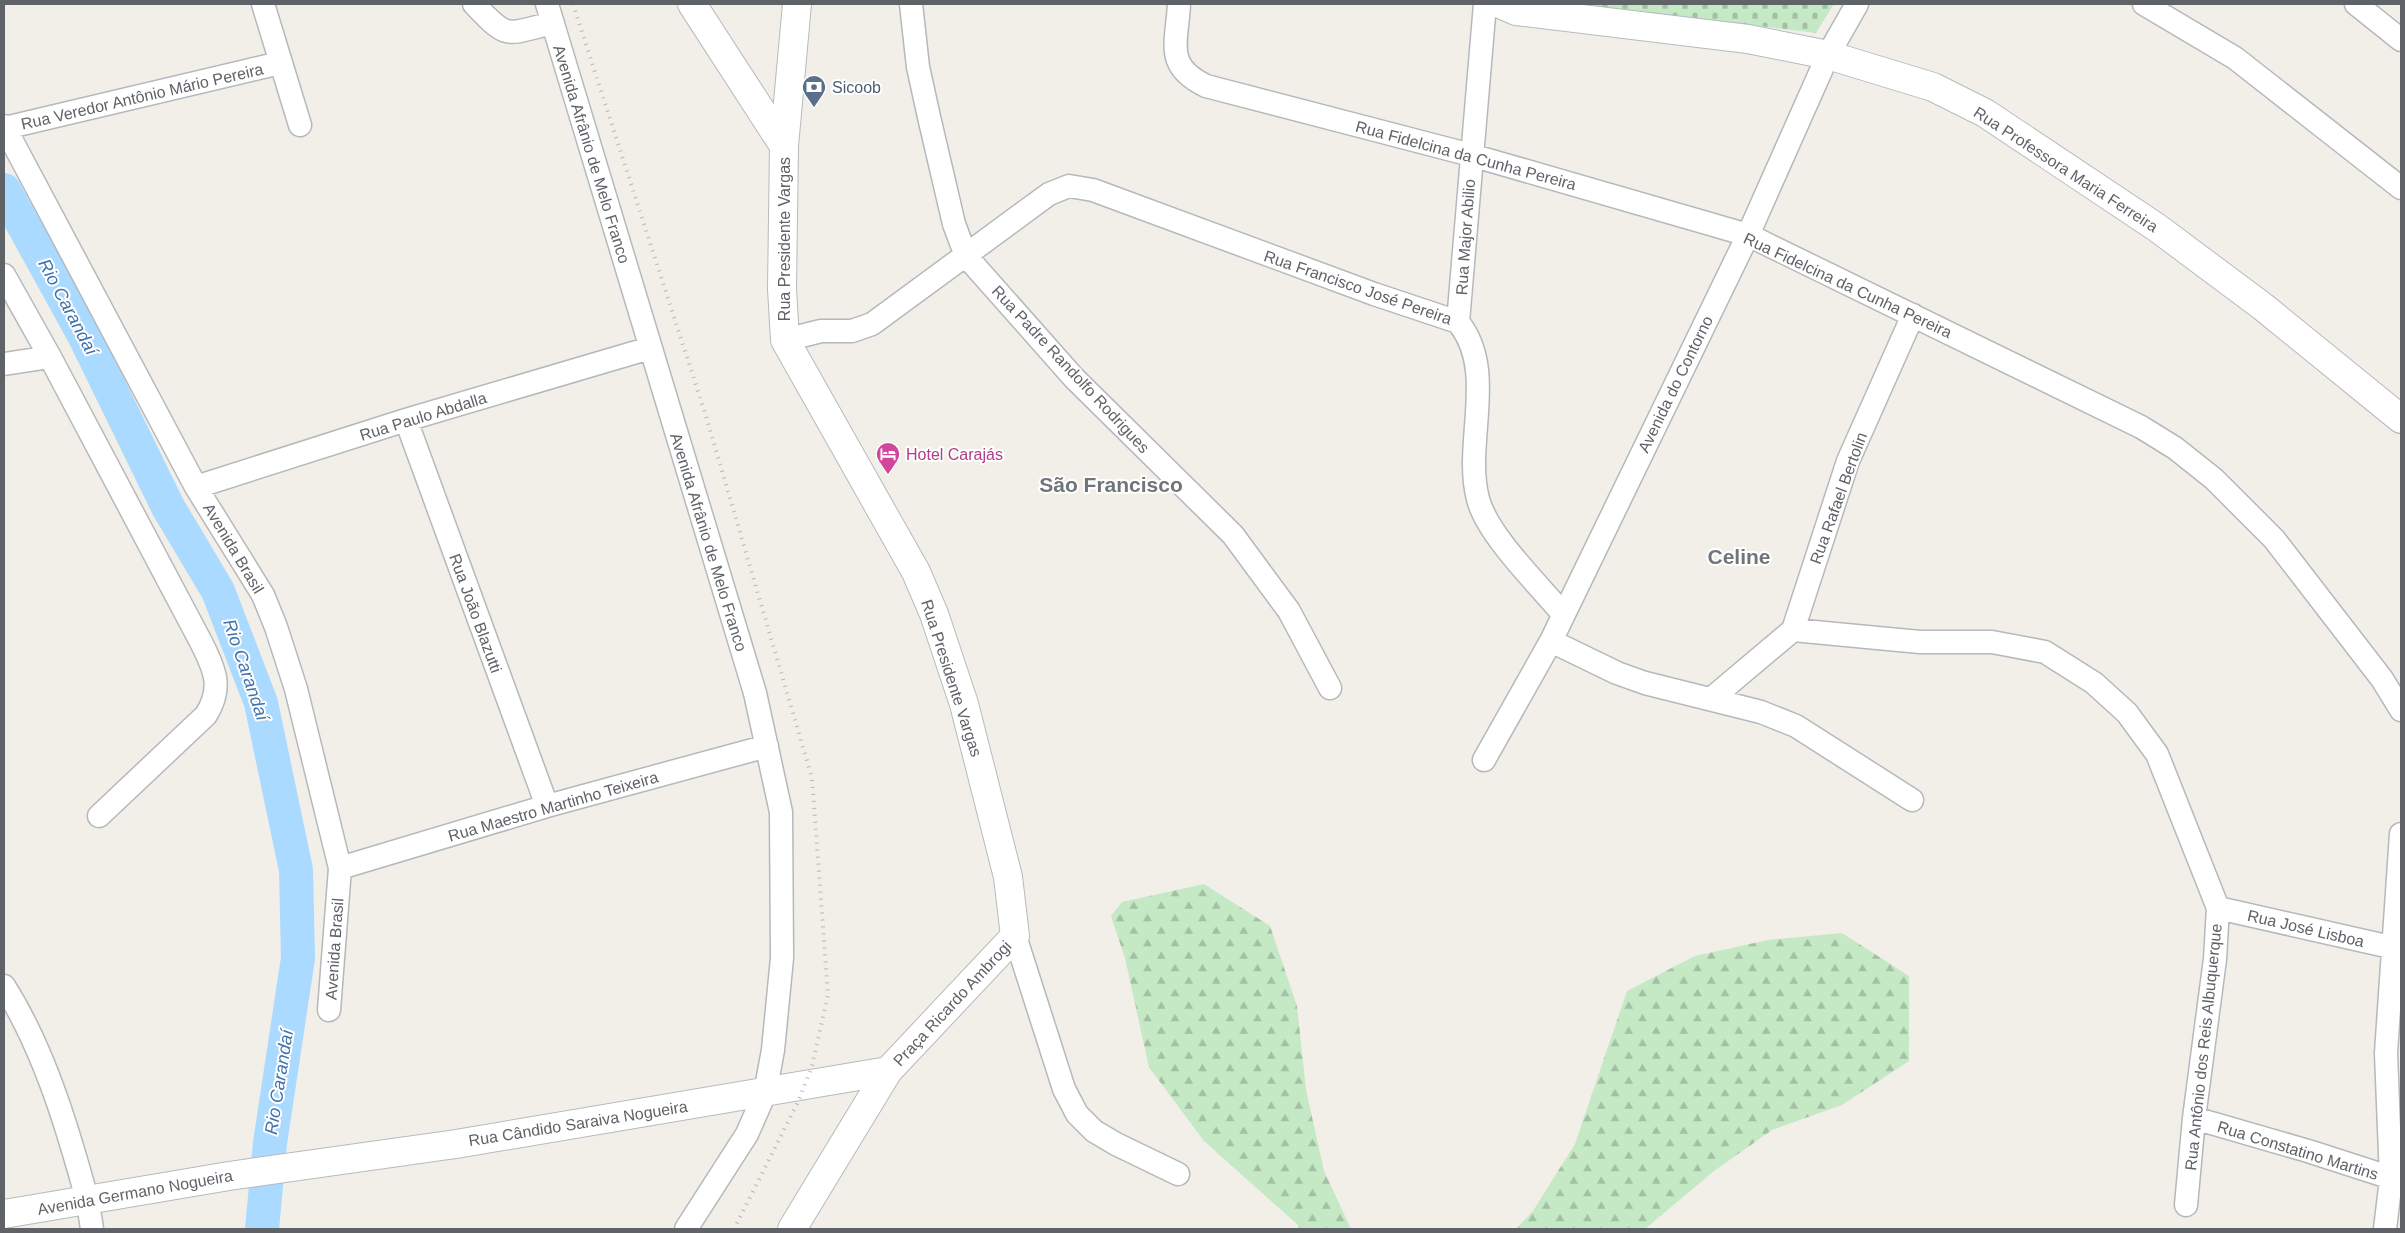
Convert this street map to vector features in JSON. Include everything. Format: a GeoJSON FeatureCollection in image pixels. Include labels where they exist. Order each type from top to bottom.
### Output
{"type":"FeatureCollection","features":[{"type":"Feature","properties":{"kind":"street"},"geometry":{"type":"LineString","coordinates":[[263,4],[300,126]]}},
{"type":"Feature","properties":{"kind":"street"},"geometry":{"type":"LineString","coordinates":[[474,4],[494,26],[508,33],[550,14]]}},
{"type":"Feature","properties":{"kind":"street"},"geometry":{"type":"LineString","coordinates":[[692,4],[784,146]]}},
{"type":"Feature","properties":{"kind":"street","name":"Rua Presidente Vargas"},"geometry":{"type":"LineString","coordinates":[[797,4],[784,146],[782,289],[785,340],[916,572],[934,614],[964,704],[1008,877],[1016,936],[1064,1089],[1077,1114],[1094,1131],[1116,1144],[1178,1174]]}},
{"type":"Feature","properties":{"kind":"street","name":"Rua Padre Randolfo Rodrigues"},"geometry":{"type":"LineString","coordinates":[[910,4],[918,67],[928,118],[954,224],[966,256],[1074,378],[1233,535],[1289,611],[1330,688]]}},
{"type":"Feature","properties":{"kind":"street","name":"Rua Fidelcina da Cunha Pereira"},"geometry":{"type":"LineString","coordinates":[[1179,4],[1176,62],[1186,75],[1206,86],[1471,155],[1748,235],[2141,428],[2175,448],[2214,479],[2274,539],[2382,679],[2401,710]]}},
{"type":"Feature","properties":{"kind":"street","name":"Rua Major Abilio"},"geometry":{"type":"LineString","coordinates":[[1458,322],[1485,4]]}},
{"type":"Feature","properties":{"kind":"street","name":"Rua Professora Maria Ferreira"},"geometry":{"type":"LineString","coordinates":[[1500,4],[1516,11],[1748,39],[1828,54],[1933,87],[1985,113],[2156,227],[2262,306],[2401,419]]}},
{"type":"Feature","properties":{"kind":"street","name":"Avenida do Contorno"},"geometry":{"type":"LineString","coordinates":[[1484,760],[1551,641],[1748,235],[1828,54],[1857,4]]}},
{"type":"Feature","properties":{"kind":"street"},"geometry":{"type":"LineString","coordinates":[[2144,4],[2235,58],[2401,188]]}},
{"type":"Feature","properties":{"kind":"street"},"geometry":{"type":"LineString","coordinates":[[2356,4],[2401,40]]}},
{"type":"Feature","properties":{"kind":"street","name":"Avenida Afrânio de Melo Franco"},"geometry":{"type":"LineString","coordinates":[[550,14],[755,694],[781,812],[782,958],[772,1050],[765,1093],[743,1141],[686,1229]]}},
{"type":"Feature","properties":{"kind":"street","name":"Rua Veredor Antônio Mário Pereira"},"geometry":{"type":"LineString","coordinates":[[4,127],[280,63]]}},
{"type":"Feature","properties":{"kind":"street","name":"Avenida Brasil"},"geometry":{"type":"LineString","coordinates":[[4,127],[196,487],[246,565],[263,595],[276,626],[296,689],[340,868],[329,1010]]}},
{"type":"Feature","properties":{"kind":"street","name":"Rua Francisco José Pereira"},"geometry":{"type":"LineString","coordinates":[[785,340],[821,331],[852,331],[872,324],[1049,194],[1069,186],[1093,190],[1329,278],[1458,322],[1468,333],[1475,353],[1478,383],[1475,480],[1478,500],[1486,519],[1507,548],[1563,614]]}},
{"type":"Feature","properties":{"kind":"street"},"geometry":{"type":"LineString","coordinates":[[4,275],[50,357],[202,644],[215,678],[217,691],[214,702],[206,715],[99,816]]}},
{"type":"Feature","properties":{"kind":"street","name":"Rua Rafael Bertolin"},"geometry":{"type":"LineString","coordinates":[[1793,630],[1848,461],[1913,315]]}},
{"type":"Feature","properties":{"kind":"street","name":"Rua Paulo Abdalla"},"geometry":{"type":"LineString","coordinates":[[196,487],[406,420],[650,348]]}},
{"type":"Feature","properties":{"kind":"street"},"geometry":{"type":"LineString","coordinates":[[4,364],[50,357]]}},
{"type":"Feature","properties":{"kind":"street","name":"Rua João Blazutti"},"geometry":{"type":"LineString","coordinates":[[406,420],[546,806]]}},
{"type":"Feature","properties":{"kind":"street"},"geometry":{"type":"LineString","coordinates":[[1711,699],[1793,630]]}},
{"type":"Feature","properties":{"kind":"street","name":"Rua Antônio dos Reis Albuquerque"},"geometry":{"type":"LineString","coordinates":[[1793,630],[1920,642],[1992,642],[2044,652],[2094,683],[2127,713],[2157,754],[2218,908],[2215,959],[2194,1118],[2186,1205]]}},
{"type":"Feature","properties":{"kind":"street"},"geometry":{"type":"LineString","coordinates":[[1551,641],[1617,673],[1645,683],[1761,712],[1796,726],[1912,800]]}},
{"type":"Feature","properties":{"kind":"street","name":"Rua Maestro Martinho Teixeira"},"geometry":{"type":"LineString","coordinates":[[340,868],[546,806],[767,746]]}},
{"type":"Feature","properties":{"kind":"street"},"geometry":{"type":"LineString","coordinates":[[2385,1229],[2396,1180],[2386,1053],[2395,948],[2401,834]]}},
{"type":"Feature","properties":{"kind":"street","name":"Rua José Lisboa"},"geometry":{"type":"LineString","coordinates":[[2218,908],[2395,948]]}},
{"type":"Feature","properties":{"kind":"street","name":"Praça Ricardo Ambrogi"},"geometry":{"type":"LineString","coordinates":[[792,1229],[888,1071],[1016,936]]}},
{"type":"Feature","properties":{"kind":"street"},"geometry":{"type":"LineString","coordinates":[[4,986],[34,1040],[56,1094],[88,1199],[92,1229]]}},
{"type":"Feature","properties":{"kind":"street","name":"Rua Cândido Saraiva Nogueira"},"geometry":{"type":"LineString","coordinates":[[277,1169],[465,1142],[888,1071]]}},
{"type":"Feature","properties":{"kind":"street","name":"Rua Constatino Martins"},"geometry":{"type":"LineString","coordinates":[[2194,1118],[2308,1151],[2396,1180]]}},
{"type":"Feature","properties":{"kind":"street","name":"Avenida Germano Nogueira"},"geometry":{"type":"LineString","coordinates":[[4,1214],[277,1169]]}},
{"type":"Feature","properties":{"kind":"green space"},"geometry":{"type":"Polygon","coordinates":[[[1582,4],[1834,4],[1816,33],[1582,4]]]}},
{"type":"Feature","properties":{"kind":"green space"},"geometry":{"type":"Polygon","coordinates":[[[1204,884],[1270,926],[1297,1006],[1306,1090],[1324,1171],[1351,1229],[1299,1229],[1298,1225],[1204,1141],[1149,1067],[1125,958],[1111,916],[1122,902],[1204,884]]]}},
{"type":"Feature","properties":{"kind":"green space"},"geometry":{"type":"Polygon","coordinates":[[[1842,933],[1909,976],[1909,1061],[1842,1105],[1772,1130],[1714,1171],[1645,1229],[1516,1229],[1533,1211],[1575,1144],[1627,991],[1695,956],[1768,940],[1842,933]]]}},
{"type":"Feature","properties":{"kind":"waterway","name":"Rio Carandaí"},"geometry":{"type":"LineString","coordinates":[[4,190],[84,335],[168,507],[218,591],[261,703],[296,870],[298,958],[270,1143],[262,1229]]}},
{"type":"Feature","properties":{"kind":"railway"},"geometry":{"type":"LineString","coordinates":[[573,4],[705,413],[812,778],[828,995],[812,1066],[798,1102],[734,1229]]}},
{"type":"Feature","properties":{"kind":"place","name":"Sicoob"},"geometry":{"type":"Point","coordinates":[814,108]}},
{"type":"Feature","properties":{"kind":"place","name":"Hotel Carajás"},"geometry":{"type":"Point","coordinates":[888,475]}},
{"type":"Feature","properties":{"kind":"district","name":"São Francisco"},"geometry":{"type":"Point","coordinates":[1111,485]}},
{"type":"Feature","properties":{"kind":"district","name":"Celine"},"geometry":{"type":"Point","coordinates":[1739,557]}}]}
